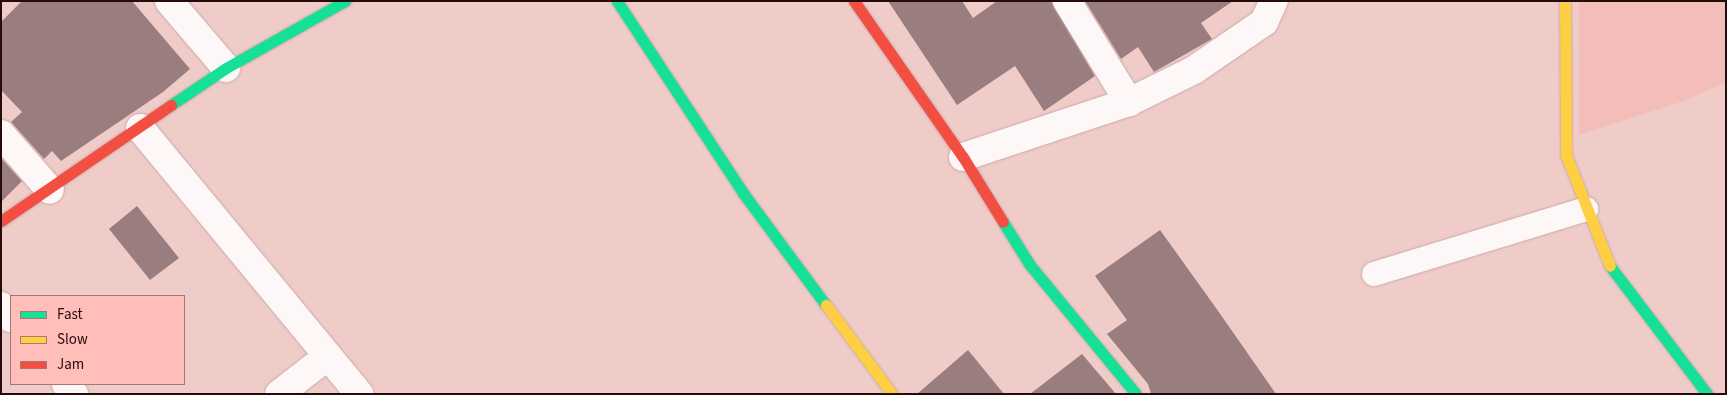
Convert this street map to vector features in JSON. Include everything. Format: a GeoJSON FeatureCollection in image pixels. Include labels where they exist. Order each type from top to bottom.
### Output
{"type":"FeatureCollection","features":[{"type":"Feature","properties":{"kind":"street"},"geometry":{"type":"LineString","coordinates":[[169,1],[226,68]]}},
{"type":"Feature","properties":{"kind":"street"},"geometry":{"type":"LineString","coordinates":[[1,220],[50,190],[226,68],[345,1]]}},
{"type":"Feature","properties":{"kind":"street"},"geometry":{"type":"LineString","coordinates":[[617,1],[743,193],[892,394]]}},
{"type":"Feature","properties":{"kind":"street"},"geometry":{"type":"LineString","coordinates":[[854,1],[963,157],[1030,265],[1136,394]]}},
{"type":"Feature","properties":{"kind":"street"},"geometry":{"type":"LineString","coordinates":[[1067,1],[1129,102]]}},
{"type":"Feature","properties":{"kind":"street"},"geometry":{"type":"LineString","coordinates":[[963,157],[1129,102],[1194,70],[1264,22],[1274,1]]}},
{"type":"Feature","properties":{"kind":"street"},"geometry":{"type":"LineString","coordinates":[[1565,1],[1566,155],[1608,264],[1707,394]]}},
{"type":"Feature","properties":{"kind":"street"},"geometry":{"type":"LineString","coordinates":[[140,128],[358,394]]}},
{"type":"Feature","properties":{"kind":"street"},"geometry":{"type":"LineString","coordinates":[[1,134],[50,190]]}},
{"type":"Feature","properties":{"kind":"street"},"geometry":{"type":"LineString","coordinates":[[1,306],[10,317]]}},
{"type":"Feature","properties":{"kind":"street"},"geometry":{"type":"LineString","coordinates":[[278,394],[328,356]]}},
{"type":"Feature","properties":{"kind":"lane"},"geometry":{"type":"LineString","coordinates":[[1374,274],[1586,209]]}},
{"type":"Feature","properties":{"kind":"shaded area"},"geometry":{"type":"Polygon","coordinates":[[[1579,1],[1726,1],[1726,82],[1684,101],[1579,135],[1579,1]]]}},
{"type":"Feature","properties":{"kind":"building"},"geometry":{"type":"Polygon","coordinates":[[[22,1],[132,1],[190,69],[163,92],[61,161],[52,151],[44,159],[11,122],[22,112],[1,90],[1,22],[22,1]]]}},
{"type":"Feature","properties":{"kind":"building"},"geometry":{"type":"Polygon","coordinates":[[[888,1],[962,1],[973,18],[997,1],[1051,1],[1095,76],[1044,111],[1015,66],[957,105],[888,1]]]}},
{"type":"Feature","properties":{"kind":"building"},"geometry":{"type":"Polygon","coordinates":[[[1085,1],[1233,1],[1201,23],[1212,39],[1154,72],[1138,47],[1121,59],[1085,1]]]}},
{"type":"Feature","properties":{"kind":"building"},"geometry":{"type":"Polygon","coordinates":[[[1,158],[22,181],[1,202],[1,158]]]}},
{"type":"Feature","properties":{"kind":"building"},"geometry":{"type":"Polygon","coordinates":[[[137,206],[179,258],[150,280],[109,229],[137,206]]]}},
{"type":"Feature","properties":{"kind":"building"},"geometry":{"type":"Polygon","coordinates":[[[1160,230],[1276,394],[1151,394],[1148,384],[1107,334],[1127,320],[1095,276],[1160,230]]]}},
{"type":"Feature","properties":{"kind":"building"},"geometry":{"type":"Polygon","coordinates":[[[968,350],[1004,394],[917,394],[968,350]]]}},
{"type":"Feature","properties":{"kind":"building"},"geometry":{"type":"Polygon","coordinates":[[[1082,354],[1116,394],[1030,394],[1082,354]]]}},
{"type":"Feature","properties":{"kind":"traffic: fast"},"geometry":{"type":"LineString","coordinates":[[171,105],[226,68],[345,1]]}},
{"type":"Feature","properties":{"kind":"traffic: fast"},"geometry":{"type":"LineString","coordinates":[[617,1],[743,193],[826,305]]}},
{"type":"Feature","properties":{"kind":"traffic: fast"},"geometry":{"type":"LineString","coordinates":[[1003,222],[1030,265],[1136,394]]}},
{"type":"Feature","properties":{"kind":"traffic: fast"},"geometry":{"type":"LineString","coordinates":[[1610,266],[1707,394]]}},
{"type":"Feature","properties":{"kind":"traffic: slow"},"geometry":{"type":"LineString","coordinates":[[1565,1],[1566,155],[1610,266]]}},
{"type":"Feature","properties":{"kind":"traffic: slow"},"geometry":{"type":"LineString","coordinates":[[826,305],[892,394]]}},
{"type":"Feature","properties":{"kind":"traffic: jam"},"geometry":{"type":"LineString","coordinates":[[854,1],[963,157],[1003,222]]}},
{"type":"Feature","properties":{"kind":"traffic: jam"},"geometry":{"type":"LineString","coordinates":[[1,221],[171,105]]}}]}
